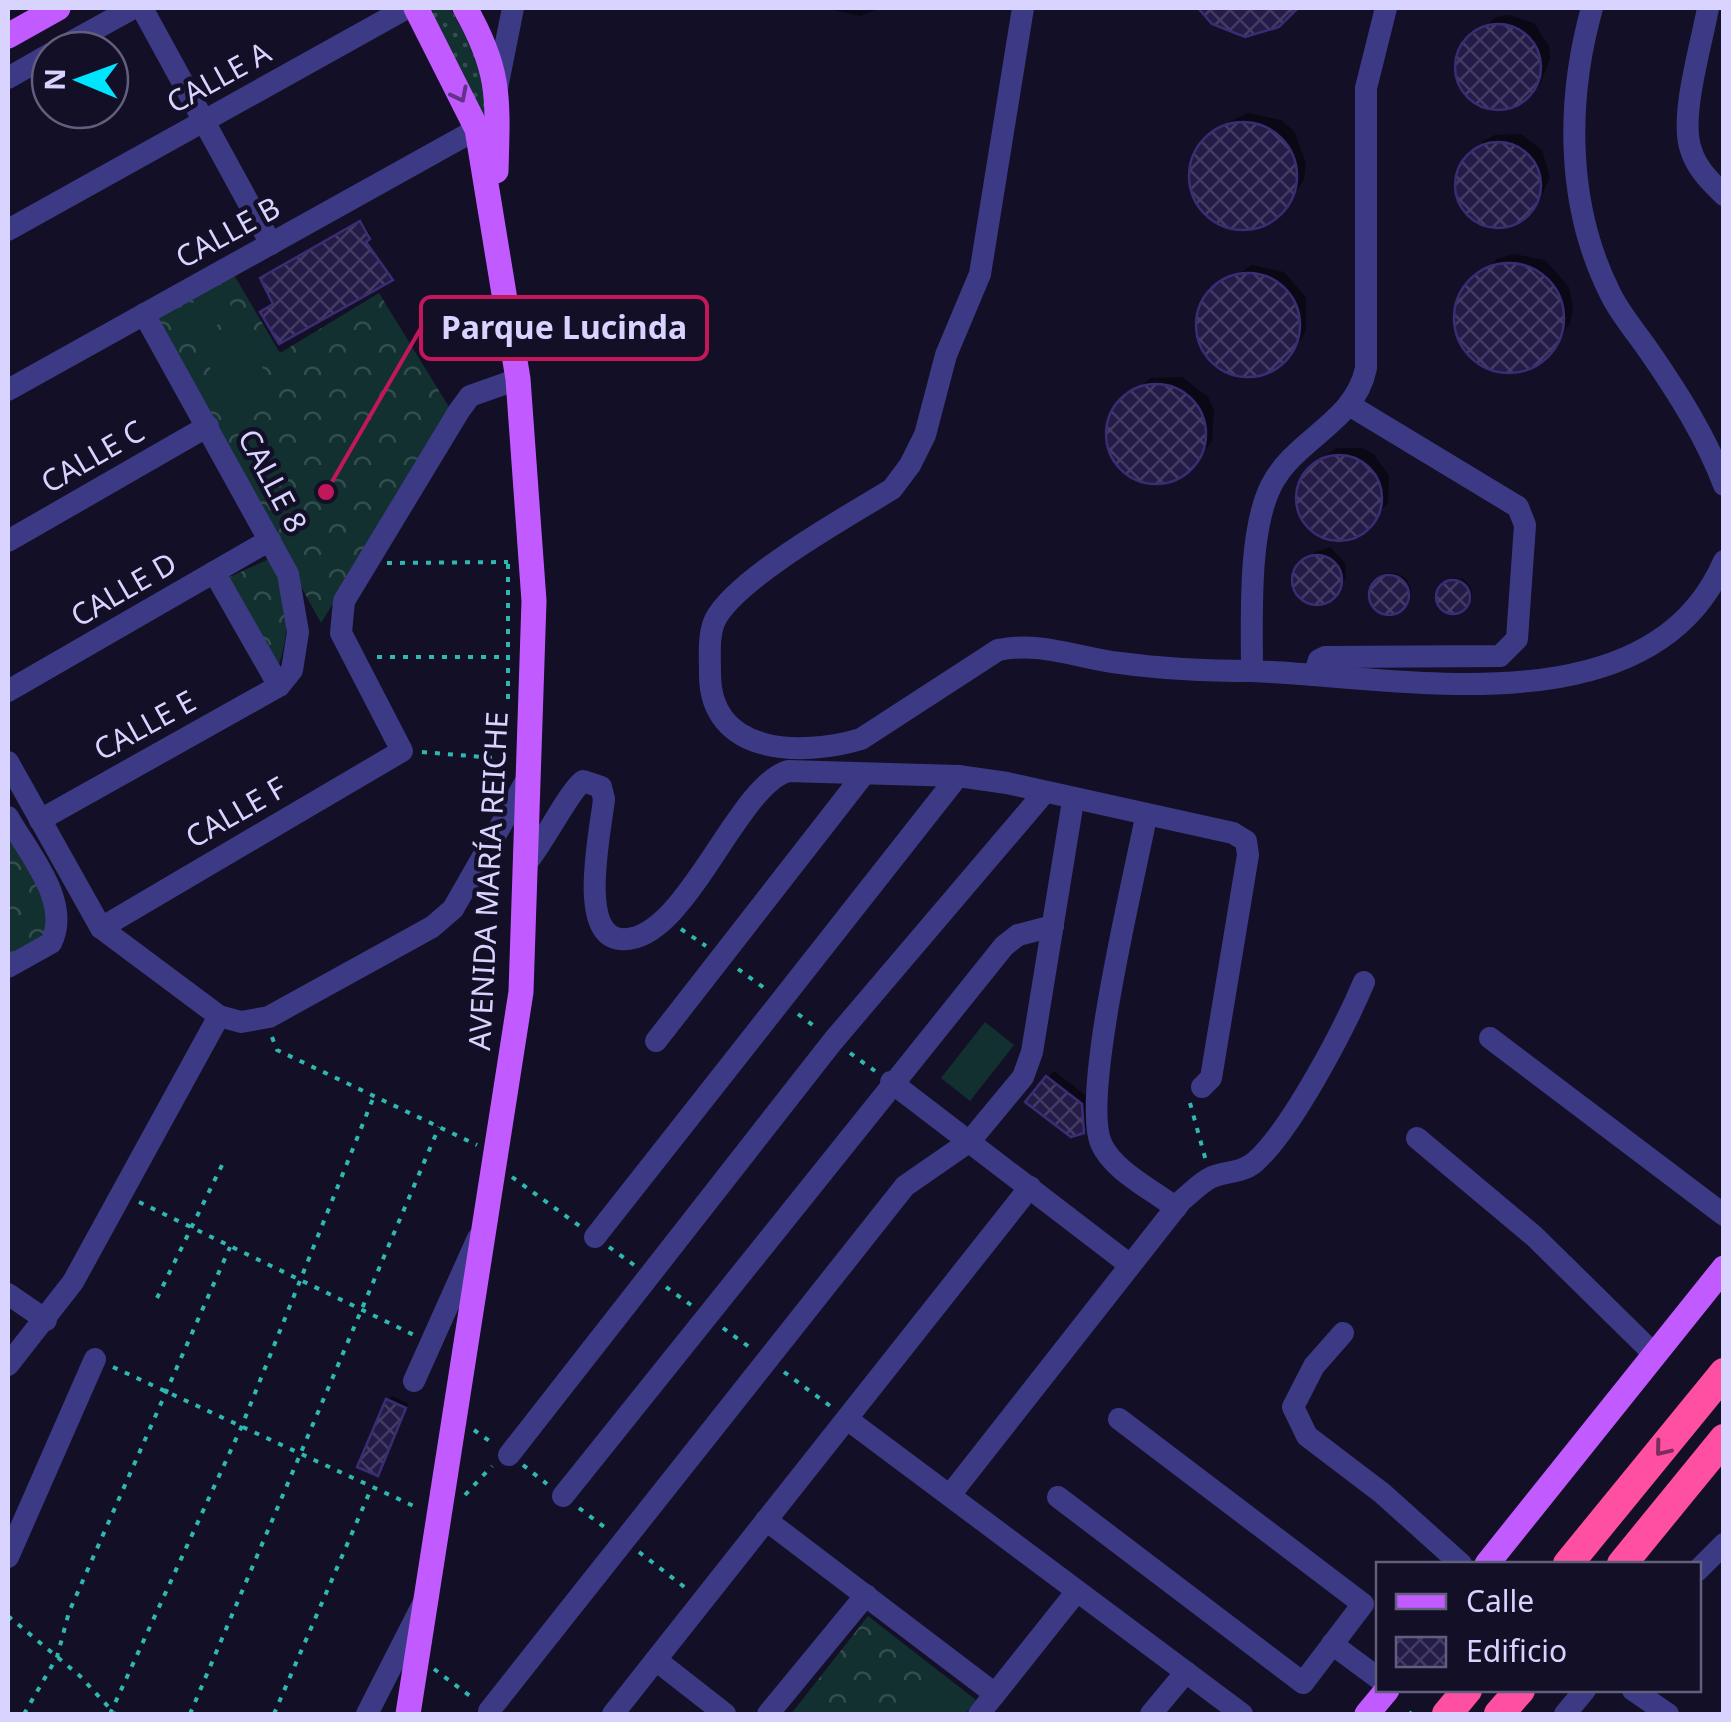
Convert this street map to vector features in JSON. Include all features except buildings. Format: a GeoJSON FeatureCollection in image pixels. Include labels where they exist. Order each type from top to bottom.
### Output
{"type":"FeatureCollection","features":[{"type":"Feature","properties":{"kind":"highway"},"geometry":{"type":"LineString","coordinates":[[1570,1562],[1724,1373]]}},
{"type":"Feature","properties":{"kind":"highway"},"geometry":{"type":"LineString","coordinates":[[1624,1562],[1724,1439]]}},
{"type":"Feature","properties":{"kind":"highway"},"geometry":{"type":"LineString","coordinates":[[1447,1714],[1465,1692]]}},
{"type":"Feature","properties":{"kind":"highway"},"geometry":{"type":"LineString","coordinates":[[1499,1714],[1518,1692]]}},
{"type":"Feature","properties":{"kind":"main road"},"geometry":{"type":"LineString","coordinates":[[8,36],[58,8]]}},
{"type":"Feature","properties":{"kind":"main road","name":"AVENIDA MARÍA REICHE"},"geometry":{"type":"LineString","coordinates":[[408,1714],[420,1658],[521,992],[534,601],[518,379],[477,129],[416,8]]}},
{"type":"Feature","properties":{"kind":"main road","name":"AVENIDA MARÍA REICHE"},"geometry":{"type":"LineString","coordinates":[[465,8],[486,46],[497,88],[494,226]]}},
{"type":"Feature","properties":{"kind":"main road"},"geometry":{"type":"LineString","coordinates":[[1489,1562],[1724,1268]]}},
{"type":"Feature","properties":{"kind":"main road"},"geometry":{"type":"LineString","coordinates":[[1367,1714],[1385,1692]]}},
{"type":"Feature","properties":{"kind":"street"},"geometry":{"type":"LineString","coordinates":[[94,30],[134,8]]}},
{"type":"Feature","properties":{"kind":"street"},"geometry":{"type":"LineString","coordinates":[[142,8],[270,244]]}},
{"type":"Feature","properties":{"kind":"street","name":"CALLE A"},"geometry":{"type":"LineString","coordinates":[[8,230],[407,8]]}},
{"type":"Feature","properties":{"kind":"street"},"geometry":{"type":"LineString","coordinates":[[497,88],[513,8]]}},
{"type":"Feature","properties":{"kind":"street"},"geometry":{"type":"LineString","coordinates":[[1024,8],[980,274],[946,355],[925,434],[910,465],[892,489],[738,593],[715,620],[710,686],[724,722],[754,744],[835,747],[861,739],[998,650],[1016,646],[1038,646],[1116,663],[1438,687],[1500,684],[1581,670],[1628,656],[1664,638],[1691,612],[1724,562]]}},
{"type":"Feature","properties":{"kind":"street"},"geometry":{"type":"LineString","coordinates":[[1252,671],[1260,522],[1272,485],[1304,448],[1351,406],[1362,390],[1366,368],[1366,88],[1386,8]]}},
{"type":"Feature","properties":{"kind":"street"},"geometry":{"type":"LineString","coordinates":[[1592,8],[1578,63],[1574,113],[1575,177],[1593,250],[1611,295],[1674,388],[1714,458],[1724,486]]}},
{"type":"Feature","properties":{"kind":"street"},"geometry":{"type":"LineString","coordinates":[[1708,8],[1688,126],[1690,148],[1702,172],[1724,195]]}},
{"type":"Feature","properties":{"kind":"street"},"geometry":{"type":"LineString","coordinates":[[8,78],[30,65]]}},
{"type":"Feature","properties":{"kind":"street","name":"CALLE B"},"geometry":{"type":"LineString","coordinates":[[8,390],[477,129]]}},
{"type":"Feature","properties":{"kind":"street","name":"CALLE 8"},"geometry":{"type":"LineString","coordinates":[[144,314],[288,574],[298,632],[292,670],[280,686]]}},
{"type":"Feature","properties":{"kind":"street"},"geometry":{"type":"LineString","coordinates":[[402,751],[341,633],[339,617],[470,396],[518,379]]}},
{"type":"Feature","properties":{"kind":"street"},"geometry":{"type":"LineString","coordinates":[[1314,675],[1318,660],[1325,658],[1500,656],[1518,639],[1525,525],[1518,507],[1351,406]]}},
{"type":"Feature","properties":{"kind":"street","name":"CALLE C"},"geometry":{"type":"LineString","coordinates":[[8,541],[208,426]]}},
{"type":"Feature","properties":{"kind":"street","name":"CALLE D"},"geometry":{"type":"LineString","coordinates":[[8,692],[270,540]]}},
{"type":"Feature","properties":{"kind":"street"},"geometry":{"type":"LineString","coordinates":[[214,572],[280,686]]}},
{"type":"Feature","properties":{"kind":"street","name":"CALLE E"},"geometry":{"type":"LineString","coordinates":[[40,820],[280,686]]}},
{"type":"Feature","properties":{"kind":"street","name":"CALLE F"},"geometry":{"type":"LineString","coordinates":[[100,928],[402,751]]}},
{"type":"Feature","properties":{"kind":"street"},"geometry":{"type":"LineString","coordinates":[[8,762],[100,928],[219,1016],[241,1022],[269,1018],[432,927],[453,909],[528,779]]}},
{"type":"Feature","properties":{"kind":"street"},"geometry":{"type":"LineString","coordinates":[[528,861],[552,832],[574,788],[594,781],[601,787],[604,800],[594,897],[597,920],[606,934],[620,939],[636,937],[664,918],[712,861],[772,776],[788,771],[958,776],[1233,833],[1246,841],[1248,855],[1211,1078],[1195,1092]]}},
{"type":"Feature","properties":{"kind":"street"},"geometry":{"type":"LineString","coordinates":[[656,1041],[864,774]]}},
{"type":"Feature","properties":{"kind":"street"},"geometry":{"type":"LineString","coordinates":[[595,1237],[958,776]]}},
{"type":"Feature","properties":{"kind":"street"},"geometry":{"type":"LineString","coordinates":[[509,1455],[833,1041],[1044,793]]}},
{"type":"Feature","properties":{"kind":"street"},"geometry":{"type":"LineString","coordinates":[[490,1711],[906,1186],[970,1141],[1023,1076],[1032,1052],[1073,801]]}},
{"type":"Feature","properties":{"kind":"street"},"geometry":{"type":"LineString","coordinates":[[8,817],[55,901],[60,918],[50,943],[8,967]]}},
{"type":"Feature","properties":{"kind":"street"},"geometry":{"type":"LineString","coordinates":[[1146,817],[1100,1060],[1095,1111],[1097,1131],[1110,1158],[1176,1208]]}},
{"type":"Feature","properties":{"kind":"street"},"geometry":{"type":"LineString","coordinates":[[563,1496],[891,1082],[1004,946],[1018,935],[1053,926]]}},
{"type":"Feature","properties":{"kind":"street"},"geometry":{"type":"LineString","coordinates":[[950,1496],[1176,1208],[1207,1181],[1240,1171],[1271,1144],[1346,1026],[1364,982]]}},
{"type":"Feature","properties":{"kind":"street"},"geometry":{"type":"LineString","coordinates":[[8,1365],[46,1320],[219,1016]]}},
{"type":"Feature","properties":{"kind":"street"},"geometry":{"type":"LineString","coordinates":[[1490,1038],[1724,1215]]}},
{"type":"Feature","properties":{"kind":"street"},"geometry":{"type":"LineString","coordinates":[[891,1082],[1130,1266]]}},
{"type":"Feature","properties":{"kind":"street"},"geometry":{"type":"LineString","coordinates":[[1418,1138],[1534,1236],[1656,1355]]}},
{"type":"Feature","properties":{"kind":"street"},"geometry":{"type":"LineString","coordinates":[[613,1714],[1030,1187]]}},
{"type":"Feature","properties":{"kind":"street"},"geometry":{"type":"LineString","coordinates":[[414,1381],[487,1218]]}},
{"type":"Feature","properties":{"kind":"street"},"geometry":{"type":"LineString","coordinates":[[8,1294],[46,1320]]}},
{"type":"Feature","properties":{"kind":"street"},"geometry":{"type":"LineString","coordinates":[[1342,1332],[1304,1384],[1293,1407],[1296,1420],[1307,1436],[1382,1493],[1459,1562]]}},
{"type":"Feature","properties":{"kind":"street"},"geometry":{"type":"LineString","coordinates":[[8,1557],[95,1358]]}},
{"type":"Feature","properties":{"kind":"street"},"geometry":{"type":"LineString","coordinates":[[847,1418],[1242,1714]]}},
{"type":"Feature","properties":{"kind":"street"},"geometry":{"type":"LineString","coordinates":[[1058,1497],[1303,1683],[1362,1604],[1119,1419]]}},
{"type":"Feature","properties":{"kind":"street"},"geometry":{"type":"LineString","coordinates":[[766,1520],[995,1694]]}},
{"type":"Feature","properties":{"kind":"street"},"geometry":{"type":"LineString","coordinates":[[1701,1567],[1724,1544]]}},
{"type":"Feature","properties":{"kind":"street"},"geometry":{"type":"LineString","coordinates":[[979,1714],[1076,1590]]}},
{"type":"Feature","properties":{"kind":"street"},"geometry":{"type":"LineString","coordinates":[[367,1714],[429,1592]]}},
{"type":"Feature","properties":{"kind":"street"},"geometry":{"type":"LineString","coordinates":[[768,1714],[866,1596]]}},
{"type":"Feature","properties":{"kind":"street"},"geometry":{"type":"LineString","coordinates":[[1332,1644],[1376,1677]]}},
{"type":"Feature","properties":{"kind":"street"},"geometry":{"type":"LineString","coordinates":[[656,1660],[725,1714]]}},
{"type":"Feature","properties":{"kind":"street"},"geometry":{"type":"LineString","coordinates":[[1151,1714],[1186,1672]]}},
{"type":"Feature","properties":{"kind":"street"},"geometry":{"type":"LineString","coordinates":[[1565,1714],[1583,1692]]}},
{"type":"Feature","properties":{"kind":"street"},"geometry":{"type":"LineString","coordinates":[[1636,1692],[1668,1714]]}},
{"type":"Feature","properties":{"kind":"path"},"geometry":{"type":"LineString","coordinates":[[508,543],[508,708]]}},
{"type":"Feature","properties":{"kind":"path"},"geometry":{"type":"LineString","coordinates":[[368,563],[508,562]]}},
{"type":"Feature","properties":{"kind":"path"},"geometry":{"type":"LineString","coordinates":[[352,656],[508,657]]}},
{"type":"Feature","properties":{"kind":"path"},"geometry":{"type":"LineString","coordinates":[[508,742],[508,759]]}},
{"type":"Feature","properties":{"kind":"path"},"geometry":{"type":"LineString","coordinates":[[402,751],[508,759],[528,779]]}},
{"type":"Feature","properties":{"kind":"path"},"geometry":{"type":"LineString","coordinates":[[276,1050],[480,1146],[487,1130],[500,1136]]}},
{"type":"Feature","properties":{"kind":"path"},"geometry":{"type":"LineString","coordinates":[[1195,1092],[1207,1181]]}},
{"type":"Feature","properties":{"kind":"path"},"geometry":{"type":"LineString","coordinates":[[8,1616],[57,1657],[112,1713],[241,1428],[374,1096]]}},
{"type":"Feature","properties":{"kind":"path"},"geometry":{"type":"LineString","coordinates":[[190,1714],[439,1127]]}},
{"type":"Feature","properties":{"kind":"path"},"geometry":{"type":"LineString","coordinates":[[157,1298],[224,1161]]}},
{"type":"Feature","properties":{"kind":"path"},"geometry":{"type":"LineString","coordinates":[[496,1166],[847,1418]]}},
{"type":"Feature","properties":{"kind":"path"},"geometry":{"type":"LineString","coordinates":[[121,1194],[431,1344]]}},
{"type":"Feature","properties":{"kind":"path"},"geometry":{"type":"LineString","coordinates":[[24,1714],[57,1657],[70,1612],[230,1246]]}},
{"type":"Feature","properties":{"kind":"path"},"geometry":{"type":"LineString","coordinates":[[95,1358],[370,1489],[423,1510],[424,1502],[442,1508],[461,1500],[484,1470],[509,1455]]}},
{"type":"Feature","properties":{"kind":"path"},"geometry":{"type":"LineString","coordinates":[[274,1714],[370,1489]]}},
{"type":"Feature","properties":{"kind":"path"},"geometry":{"type":"LineString","coordinates":[[420,1658],[490,1711]]}},
{"type":"Feature","properties":{"kind":"green space"},"geometry":{"type":"Polygon","coordinates":[[[426,8],[450,8],[466,36],[483,79],[486,127],[426,8]]]}},
{"type":"Feature","properties":{"kind":"green space"},"geometry":{"type":"Polygon","coordinates":[[[234,275],[280,353],[379,293],[452,412],[321,623],[154,319],[234,275]]]}},
{"type":"Feature","properties":{"kind":"green space"},"geometry":{"type":"Polygon","coordinates":[[[221,287],[236,315],[181,344],[167,317],[221,287]]]}},
{"type":"Feature","properties":{"kind":"green space"},"geometry":{"type":"Polygon","coordinates":[[[241,328],[280,400],[240,422],[200,350],[241,328]]]}},
{"type":"Feature","properties":{"kind":"green space"},"geometry":{"type":"Polygon","coordinates":[[[269,559],[281,584],[286,610],[279,664],[227,578],[269,559]]]}},
{"type":"Feature","properties":{"kind":"green space"},"geometry":{"type":"Polygon","coordinates":[[[8,832],[51,911],[43,939],[8,961],[8,832]]]}},
{"type":"Feature","properties":{"kind":"green space"},"geometry":{"type":"Polygon","coordinates":[[[985,1022],[1014,1045],[970,1101],[941,1078],[985,1022]]]}},
{"type":"Feature","properties":{"kind":"green space"},"geometry":{"type":"Polygon","coordinates":[[[868,1616],[976,1700],[965,1714],[791,1714],[868,1616]]]}},
{"type":"Feature","properties":{"kind":"green space"},"geometry":{"type":"Polygon","coordinates":[[[930,1676],[966,1703],[957,1714],[900,1714],[930,1676]]]}},
{"type":"Feature","properties":{"kind":"place","name":"Parque Lucinda"},"geometry":{"type":"Point","coordinates":[326,492]}}]}
